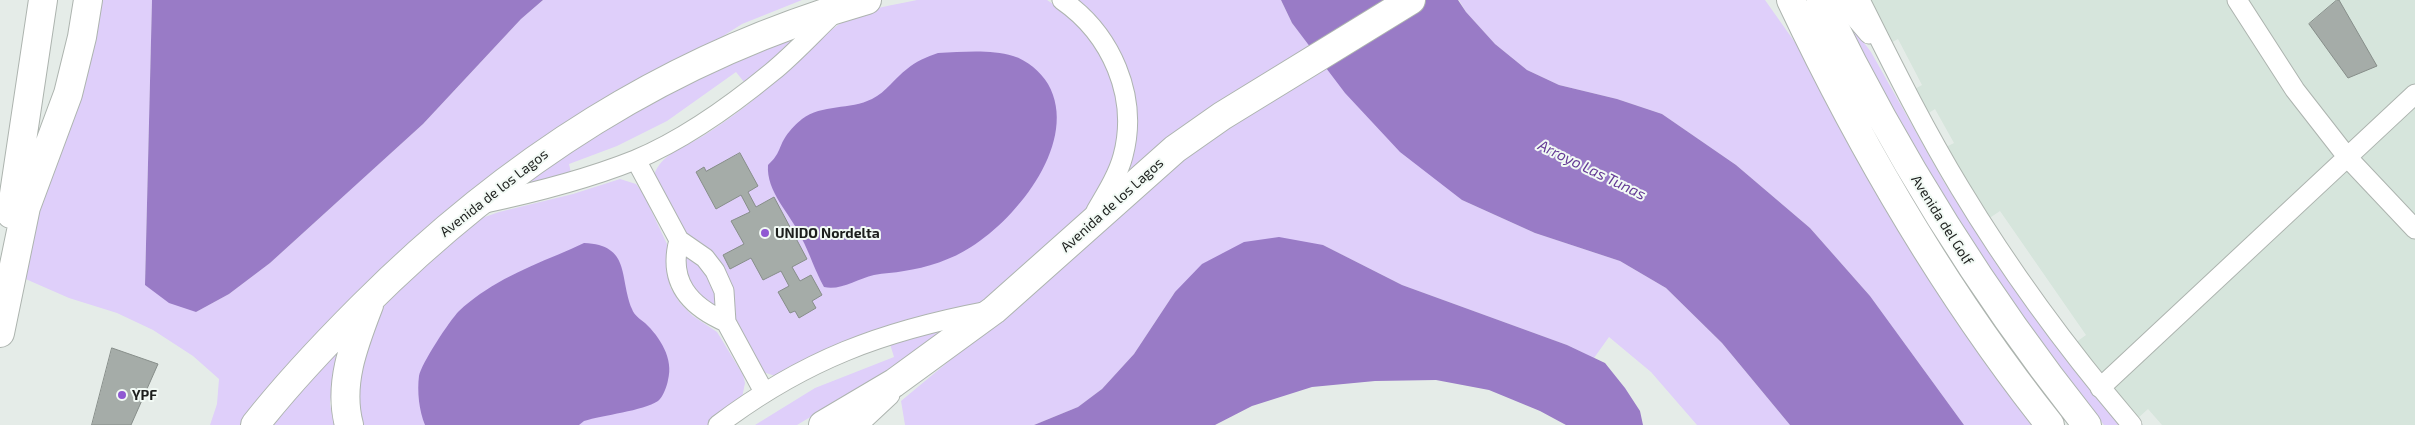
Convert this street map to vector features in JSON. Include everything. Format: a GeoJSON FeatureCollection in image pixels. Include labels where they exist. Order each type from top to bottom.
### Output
{"type":"FeatureCollection","features":[{"type":"Feature","properties":{"kind":"street"},"geometry":{"type":"LineString","coordinates":[[0,306],[43,0]]}},
{"type":"Feature","properties":{"kind":"street"},"geometry":{"type":"LineString","coordinates":[[0,334],[26,207],[68,94],[82,37],[88,0]]}},
{"type":"Feature","properties":{"kind":"street","name":"Avenida de los Lagos"},"geometry":{"type":"LineString","coordinates":[[255,425],[325,344],[409,261],[473,206],[537,157],[584,126],[654,86],[703,61],[831,4],[867,0]]}},
{"type":"Feature","properties":{"kind":"street"},"geometry":{"type":"LineString","coordinates":[[1062,0],[1081,14],[1103,40],[1120,71],[1126,98],[1128,123],[1123,156],[1109,190],[1086,226]]}},
{"type":"Feature","properties":{"kind":"street","name":"Avenida de los Lagos"},"geometry":{"type":"LineString","coordinates":[[823,425],[930,358],[994,310],[1174,149],[1222,116],[1411,0]]}},
{"type":"Feature","properties":{"kind":"street","name":"Avenida del Golf"},"geometry":{"type":"LineString","coordinates":[[1821,0],[1886,125],[1938,216],[2012,326],[2087,425]]}},
{"type":"Feature","properties":{"kind":"street"},"geometry":{"type":"LineString","coordinates":[[1840,0],[1886,54]]}},
{"type":"Feature","properties":{"kind":"street"},"geometry":{"type":"LineString","coordinates":[[1860,0],[1929,136],[1960,189],[2036,302],[2100,388],[2132,425]]}},
{"type":"Feature","properties":{"kind":"street"},"geometry":{"type":"LineString","coordinates":[[2237,0],[2295,90],[2348,158],[2415,230]]}},
{"type":"Feature","properties":{"kind":"street"},"geometry":{"type":"LineString","coordinates":[[473,206],[573,182],[636,160],[724,109],[774,71],[831,4]]}},
{"type":"Feature","properties":{"kind":"street","name":"Avenida del Golf"},"geometry":{"type":"LineString","coordinates":[[1790,4],[1889,190],[1997,354],[2050,425]]}},
{"type":"Feature","properties":{"kind":"street"},"geometry":{"type":"LineString","coordinates":[[2100,388],[2415,94]]}},
{"type":"Feature","properties":{"kind":"street"},"geometry":{"type":"LineString","coordinates":[[636,160],[679,240],[705,258],[715,271],[724,292],[726,322],[764,392]]}},
{"type":"Feature","properties":{"kind":"street"},"geometry":{"type":"LineString","coordinates":[[679,240],[675,255],[676,274],[684,289],[698,307],[726,322]]}},
{"type":"Feature","properties":{"kind":"street"},"geometry":{"type":"LineString","coordinates":[[349,425],[345,410],[347,374],[354,344],[372,297]]}},
{"type":"Feature","properties":{"kind":"street"},"geometry":{"type":"LineString","coordinates":[[718,425],[764,392],[821,361],[880,336],[933,321],[994,310]]}},
{"type":"Feature","properties":{"kind":"street"},"geometry":{"type":"LineString","coordinates":[[858,425],[930,358]]}},
{"type":"Feature","properties":{"kind":"shaded area"},"geometry":{"type":"Polygon","coordinates":[[[97,0],[152,0],[145,285],[196,312],[229,294],[270,263],[423,124],[521,19],[543,0],[802,0],[742,24],[663,74],[289,365],[241,425],[210,425],[217,404],[219,379],[193,356],[153,330],[117,313],[69,298],[21,277],[97,0]]]}},
{"type":"Feature","properties":{"kind":"shaded area"},"geometry":{"type":"Polygon","coordinates":[[[917,0],[1047,0],[1068,14],[1083,30],[1107,66],[1116,89],[1120,114],[1117,157],[1098,199],[1006,289],[972,307],[778,377],[763,372],[689,236],[676,219],[654,175],[657,168],[668,156],[703,136],[746,105],[777,80],[823,37],[847,19],[882,7],[917,0]]]}},
{"type":"Feature","properties":{"kind":"shaded area"},"geometry":{"type":"Polygon","coordinates":[[[1073,0],[1281,0],[1292,23],[1310,46],[1123,182],[1135,133],[1136,116],[1132,83],[1127,68],[1118,53],[1073,0]]]}},
{"type":"Feature","properties":{"kind":"shaded area"},"geometry":{"type":"Polygon","coordinates":[[[1459,0],[1765,0],[1799,48],[1880,195],[2042,425],[1964,425],[1870,296],[1810,228],[1736,165],[1662,114],[1617,99],[1559,85],[1527,70],[1495,44],[1466,12],[1459,0]]]}},
{"type":"Feature","properties":{"kind":"shaded area"},"geometry":{"type":"Polygon","coordinates":[[[1865,0],[2415,0],[2415,425],[2162,425],[2148,409],[2137,419],[2075,343],[2086,335],[2000,211],[1988,219],[1942,149],[1954,143],[1935,109],[1924,116],[1911,91],[1922,85],[1898,39],[1887,45],[1865,0]]]}},
{"type":"Feature","properties":{"kind":"shaded area"},"geometry":{"type":"Polygon","coordinates":[[[1833,2],[1871,52],[1944,182],[1997,264],[2063,355],[2121,425],[2104,425],[2053,362],[1933,190],[1833,2]]]}},
{"type":"Feature","properties":{"kind":"shaded area"},"geometry":{"type":"Polygon","coordinates":[[[795,37],[762,70],[744,82],[736,72],[667,121],[617,146],[569,164],[572,177],[510,190],[602,129],[721,66],[795,37]]]}},
{"type":"Feature","properties":{"kind":"shaded area"},"geometry":{"type":"Polygon","coordinates":[[[1326,68],[1462,200],[1535,233],[1620,261],[1666,288],[1722,343],[1790,425],[1697,425],[1651,372],[1609,337],[1594,358],[1567,345],[1402,285],[1323,245],[1175,292],[1134,354],[1102,389],[1078,407],[1034,425],[905,425],[901,401],[1014,307],[1181,159],[1231,121],[1326,68]]]}},
{"type":"Feature","properties":{"kind":"shaded area"},"geometry":{"type":"Polygon","coordinates":[[[620,179],[636,184],[643,193],[667,244],[670,287],[680,303],[693,316],[717,332],[743,375],[745,383],[742,398],[708,425],[358,425],[356,380],[370,327],[385,305],[448,242],[479,219],[499,212],[573,194],[620,179]]]}},
{"type":"Feature","properties":{"kind":"shaded area"},"geometry":{"type":"Polygon","coordinates":[[[685,253],[693,255],[717,291],[718,304],[715,308],[689,286],[682,257],[685,253]]]}},
{"type":"Feature","properties":{"kind":"shaded area"},"geometry":{"type":"Polygon","coordinates":[[[955,326],[941,339],[797,425],[755,425],[815,388],[894,357],[890,344],[910,336],[955,326]]]}},
{"type":"Feature","properties":{"kind":"shaded area"},"geometry":{"type":"Polygon","coordinates":[[[331,350],[337,355],[330,403],[334,425],[268,425],[331,350]]]}},
{"type":"Feature","properties":{"kind":"water"},"geometry":{"type":"Polygon","coordinates":[[[152,0],[543,0],[521,19],[423,124],[270,263],[229,294],[196,312],[169,303],[145,285],[152,0]]]}},
{"type":"Feature","properties":{"kind":"water","name":"Arroyo Las Tunas"},"geometry":{"type":"Polygon","coordinates":[[[1281,0],[1458,0],[1466,12],[1495,44],[1527,70],[1559,85],[1617,99],[1662,114],[1736,165],[1810,228],[1870,296],[1964,425],[1790,425],[1722,343],[1666,288],[1620,261],[1535,233],[1462,200],[1400,152],[1345,93],[1292,23],[1281,0]]]}},
{"type":"Feature","properties":{"kind":"water"},"geometry":{"type":"Polygon","coordinates":[[[995,52],[1023,60],[1042,75],[1048,84],[1056,106],[1056,129],[1050,153],[1039,176],[1007,217],[989,234],[964,251],[948,259],[921,268],[874,275],[836,287],[824,287],[804,243],[775,193],[768,175],[768,165],[777,154],[783,140],[802,119],[818,111],[855,105],[872,99],[882,93],[910,66],[938,53],[995,52]]]}},
{"type":"Feature","properties":{"kind":"water"},"geometry":{"type":"Polygon","coordinates":[[[1279,237],[1323,245],[1402,285],[1567,345],[1605,363],[1640,411],[1643,425],[1566,425],[1540,411],[1489,390],[1436,380],[1375,381],[1312,387],[1252,406],[1215,425],[1034,425],[1078,407],[1102,389],[1134,354],[1175,292],[1202,264],[1244,242],[1279,237]]]}},
{"type":"Feature","properties":{"kind":"water"},"geometry":{"type":"Polygon","coordinates":[[[584,243],[599,245],[610,250],[616,256],[621,265],[633,311],[656,335],[664,349],[669,364],[669,372],[666,388],[660,399],[643,408],[584,421],[579,425],[425,425],[419,401],[419,376],[436,342],[459,311],[492,286],[531,266],[584,243]]]}},
{"type":"Feature","properties":{"kind":"building"},"geometry":{"type":"Polygon","coordinates":[[[2339,0],[2377,66],[2348,78],[2309,24],[2339,0]]]}},
{"type":"Feature","properties":{"kind":"building","name":"UNIDO Nordelta"},"geometry":{"type":"Polygon","coordinates":[[[740,153],[758,186],[748,192],[756,207],[774,197],[807,259],[792,267],[800,281],[811,275],[822,295],[812,301],[816,308],[799,318],[795,311],[790,313],[778,292],[789,286],[781,271],[763,280],[751,258],[730,269],[723,255],[744,244],[731,221],[750,212],[741,195],[716,209],[696,172],[704,167],[706,171],[740,153]]]}},
{"type":"Feature","properties":{"kind":"building","name":"YPF"},"geometry":{"type":"Polygon","coordinates":[[[112,348],[158,364],[131,425],[92,425],[112,348]]]}},
{"type":"Feature","properties":{"kind":"place","name":"UNIDO Nordelta"},"geometry":{"type":"Point","coordinates":[765,233]}},
{"type":"Feature","properties":{"kind":"place","name":"YPF"},"geometry":{"type":"Point","coordinates":[122,395]}}]}
